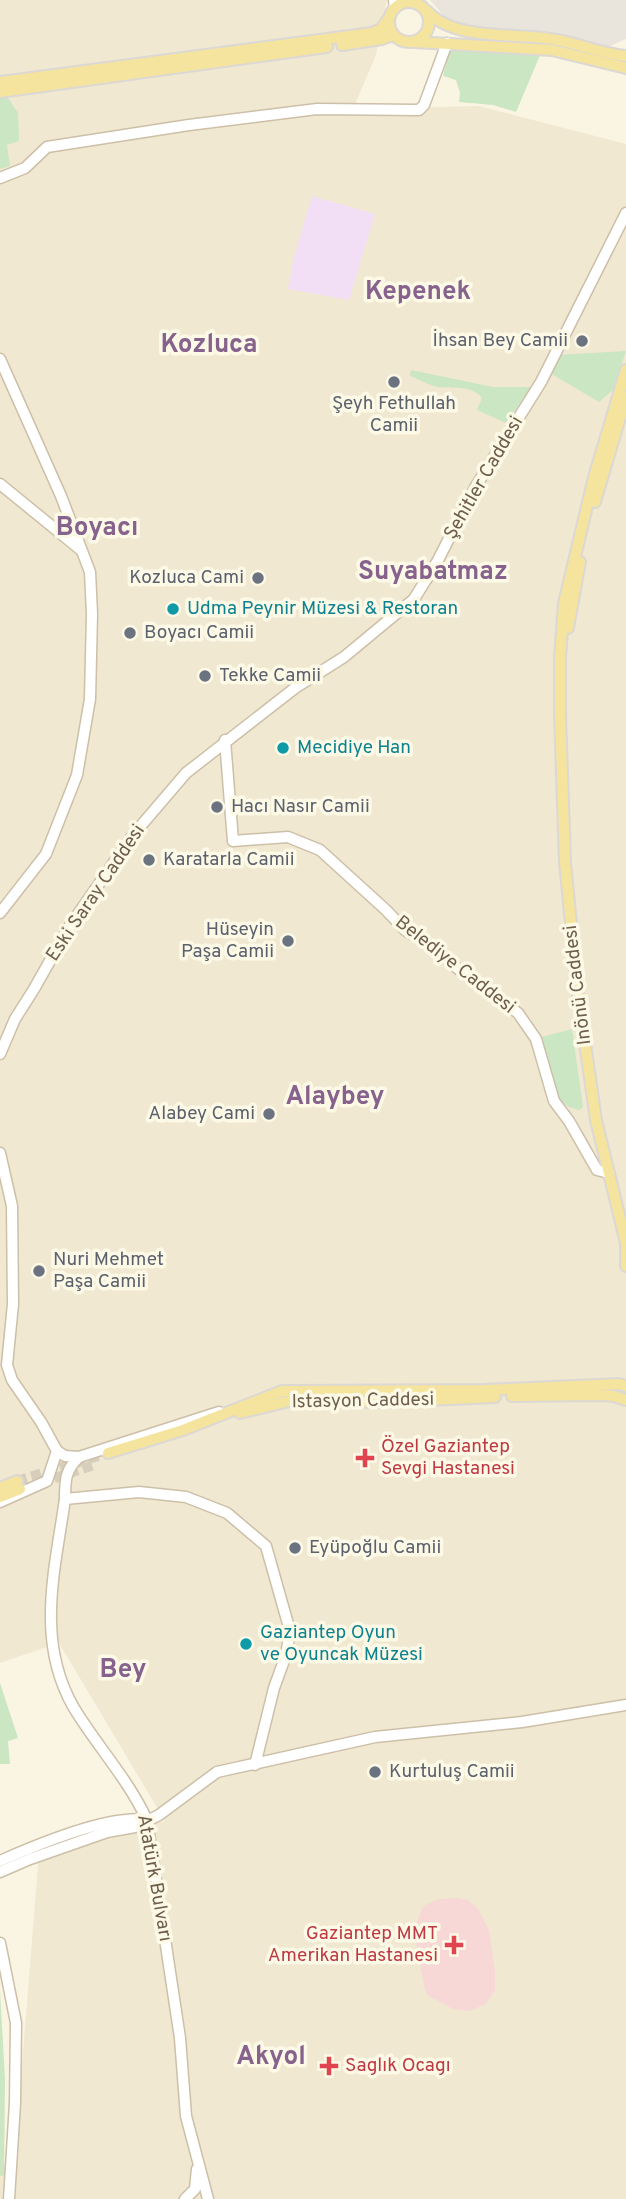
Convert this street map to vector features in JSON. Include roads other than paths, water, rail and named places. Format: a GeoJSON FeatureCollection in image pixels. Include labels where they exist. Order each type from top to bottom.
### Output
{"type":"FeatureCollection","features":[{"type":"Feature","properties":{"kind":"main road"},"geometry":{"type":"LineString","coordinates":[[0,82],[372,33],[381,29],[393,9],[405,2],[416,1],[435,20],[474,32],[557,40],[626,56]]}},
{"type":"Feature","properties":{"kind":"main road"},"geometry":{"type":"LineString","coordinates":[[393,9],[390,30],[393,35],[407,43],[552,50],[626,68]]}},
{"type":"Feature","properties":{"kind":"main road"},"geometry":{"type":"LineString","coordinates":[[415,42],[429,29],[427,11]]}},
{"type":"Feature","properties":{"kind":"main road"},"geometry":{"type":"LineString","coordinates":[[0,92],[296,52],[383,39],[393,35]]}},
{"type":"Feature","properties":{"kind":"main road"},"geometry":{"type":"LineString","coordinates":[[602,453],[626,370]]}},
{"type":"Feature","properties":{"kind":"main road"},"geometry":{"type":"LineString","coordinates":[[602,453],[626,395]]}},
{"type":"Feature","properties":{"kind":"main road"},"geometry":{"type":"LineString","coordinates":[[602,477],[626,395]]}},
{"type":"Feature","properties":{"kind":"main road"},"geometry":{"type":"LineString","coordinates":[[602,477],[626,413]]}},
{"type":"Feature","properties":{"kind":"main road","name":"Inönü Caddesi"},"geometry":{"type":"LineString","coordinates":[[602,453],[580,531],[564,603],[560,658],[560,722],[567,891],[589,1082],[626,1243],[626,1266]]}},
{"type":"Feature","properties":{"kind":"main road","name":"Inönü Caddesi"},"geometry":{"type":"LineString","coordinates":[[560,722],[564,715],[564,669],[573,596],[602,477]]}},
{"type":"Feature","properties":{"kind":"main road"},"geometry":{"type":"LineString","coordinates":[[230,1411],[282,1391],[485,1390],[624,1382]]}},
{"type":"Feature","properties":{"kind":"main road","name":"Istasyon Caddesi"},"geometry":{"type":"LineString","coordinates":[[230,1411],[108,1457],[244,1412],[289,1401],[384,1402],[568,1395],[614,1396],[625,1401]]}},
{"type":"Feature","properties":{"kind":"main road"},"geometry":{"type":"LineString","coordinates":[[0,1488],[19,1485],[0,1497]]}},
{"type":"Feature","properties":{"kind":"street"},"geometry":{"type":"LineString","coordinates":[[0,178],[25,168],[47,147],[317,108],[419,110],[424,105],[447,43]]}},
{"type":"Feature","properties":{"kind":"street","name":"Şehitler Caddesi"},"geometry":{"type":"LineString","coordinates":[[186,772],[295,688],[344,657],[414,599],[437,562],[476,486],[541,382],[626,213]]}},
{"type":"Feature","properties":{"kind":"street"},"geometry":{"type":"LineString","coordinates":[[0,359],[61,496],[90,572],[92,614],[90,699],[77,775],[46,854],[0,913]]}},
{"type":"Feature","properties":{"kind":"street"},"geometry":{"type":"LineString","coordinates":[[0,484],[82,551]]}},
{"type":"Feature","properties":{"kind":"street","name":"Belediye Caddesi"},"geometry":{"type":"LineString","coordinates":[[225,740],[233,841],[288,836],[320,850],[406,931],[430,945],[518,1013],[536,1039],[554,1101],[597,1170],[609,1173]]}},
{"type":"Feature","properties":{"kind":"street","name":"Eski Saray Caddesi"},"geometry":{"type":"LineString","coordinates":[[0,1054],[15,1019],[69,927],[132,835],[186,772]]}},
{"type":"Feature","properties":{"kind":"street"},"geometry":{"type":"LineString","coordinates":[[0,1153],[12,1206],[13,1304],[7,1365],[12,1380],[57,1451],[65,1456],[79,1457],[213,1413],[230,1411]]}},
{"type":"Feature","properties":{"kind":"street"},"geometry":{"type":"LineString","coordinates":[[0,1502],[47,1481],[57,1451]]}},
{"type":"Feature","properties":{"kind":"street","name":"Atatürk Bulvarı"},"geometry":{"type":"LineString","coordinates":[[79,1457],[66,1473],[65,1499],[52,1589],[52,1651],[75,1710],[120,1772],[147,1820],[180,2038],[184,2105],[208,2199]]}},
{"type":"Feature","properties":{"kind":"street"},"geometry":{"type":"LineString","coordinates":[[65,1499],[139,1492],[186,1497],[227,1513],[266,1546],[289,1631],[286,1655],[268,1709],[255,1765]]}},
{"type":"Feature","properties":{"kind":"street"},"geometry":{"type":"LineString","coordinates":[[0,1872],[133,1818],[147,1820],[159,1815],[217,1772],[375,1737],[522,1722],[626,1705]]}},
{"type":"Feature","properties":{"kind":"street"},"geometry":{"type":"LineString","coordinates":[[0,1861],[26,1850],[106,1828]]}},
{"type":"Feature","properties":{"kind":"street"},"geometry":{"type":"LineString","coordinates":[[0,1943],[16,2023],[15,2103],[9,2199]]}},
{"type":"Feature","properties":{"kind":"street"},"geometry":{"type":"LineString","coordinates":[[185,2199],[195,2189],[198,2165]]}},
{"type":"Feature","properties":{"kind":"tunnel"},"geometry":{"type":"LineString","coordinates":[[17,1481],[108,1453]]}},
{"type":"Feature","properties":{"kind":"tunnel"},"geometry":{"type":"LineString","coordinates":[[40,1483],[94,1465]]}},
{"type":"Feature","properties":{"kind":"place","name":"İhsan Bey Camii"},"geometry":{"type":"Point","coordinates":[582,341]}},
{"type":"Feature","properties":{"kind":"place","name":"Şeyh Fethullah Camii"},"geometry":{"type":"Point","coordinates":[394,382]}},
{"type":"Feature","properties":{"kind":"place","name":"Kozluca Cami"},"geometry":{"type":"Point","coordinates":[258,578]}},
{"type":"Feature","properties":{"kind":"place","name":"Udma Peynir Müzesi & Restoran"},"geometry":{"type":"Point","coordinates":[173,609]}},
{"type":"Feature","properties":{"kind":"place","name":"Boyacı Camii"},"geometry":{"type":"Point","coordinates":[130,633]}},
{"type":"Feature","properties":{"kind":"place","name":"Tekke Camii"},"geometry":{"type":"Point","coordinates":[205,676]}},
{"type":"Feature","properties":{"kind":"place","name":"Mecidiye Han"},"geometry":{"type":"Point","coordinates":[283,748]}},
{"type":"Feature","properties":{"kind":"place","name":"Hacı Nasır Camii"},"geometry":{"type":"Point","coordinates":[217,807]}},
{"type":"Feature","properties":{"kind":"place","name":"Karatarla Camii"},"geometry":{"type":"Point","coordinates":[149,860]}},
{"type":"Feature","properties":{"kind":"place","name":"Hüseyin Paşa Camii"},"geometry":{"type":"Point","coordinates":[288,941]}},
{"type":"Feature","properties":{"kind":"place","name":"Alabey Cami"},"geometry":{"type":"Point","coordinates":[269,1114]}},
{"type":"Feature","properties":{"kind":"place","name":"Nuri Mehmet Paşa Camii"},"geometry":{"type":"Point","coordinates":[39,1271]}},
{"type":"Feature","properties":{"kind":"place","name":"Özel Gaziantep Sevgi Hastanesi"},"geometry":{"type":"Point","coordinates":[365,1458]}},
{"type":"Feature","properties":{"kind":"place","name":"Eyüpoğlu Camii"},"geometry":{"type":"Point","coordinates":[295,1548]}},
{"type":"Feature","properties":{"kind":"place","name":"Gaziantep Oyun ve Oyuncak Müzesi"},"geometry":{"type":"Point","coordinates":[246,1644]}},
{"type":"Feature","properties":{"kind":"place","name":"Kurtuluş Camii"},"geometry":{"type":"Point","coordinates":[375,1772]}},
{"type":"Feature","properties":{"kind":"place","name":"Gaziantep MMT Amerikan Hastanesi"},"geometry":{"type":"Point","coordinates":[454,1945]}},
{"type":"Feature","properties":{"kind":"place","name":"Saglık Ocagı"},"geometry":{"type":"Point","coordinates":[329,2066]}},
{"type":"Feature","properties":{"kind":"district","name":"Kepenek"},"geometry":{"type":"Point","coordinates":[418,292]}},
{"type":"Feature","properties":{"kind":"district","name":"Kozluca"},"geometry":{"type":"Point","coordinates":[209,345]}},
{"type":"Feature","properties":{"kind":"district","name":"Boyacı"},"geometry":{"type":"Point","coordinates":[97,528]}},
{"type":"Feature","properties":{"kind":"district","name":"Suyabatmaz"},"geometry":{"type":"Point","coordinates":[433,572]}},
{"type":"Feature","properties":{"kind":"district","name":"Alaybey"},"geometry":{"type":"Point","coordinates":[335,1097]}},
{"type":"Feature","properties":{"kind":"district","name":"Bey"},"geometry":{"type":"Point","coordinates":[123,1670]}},
{"type":"Feature","properties":{"kind":"district","name":"Akyol"},"geometry":{"type":"Point","coordinates":[271,2057]}}]}
